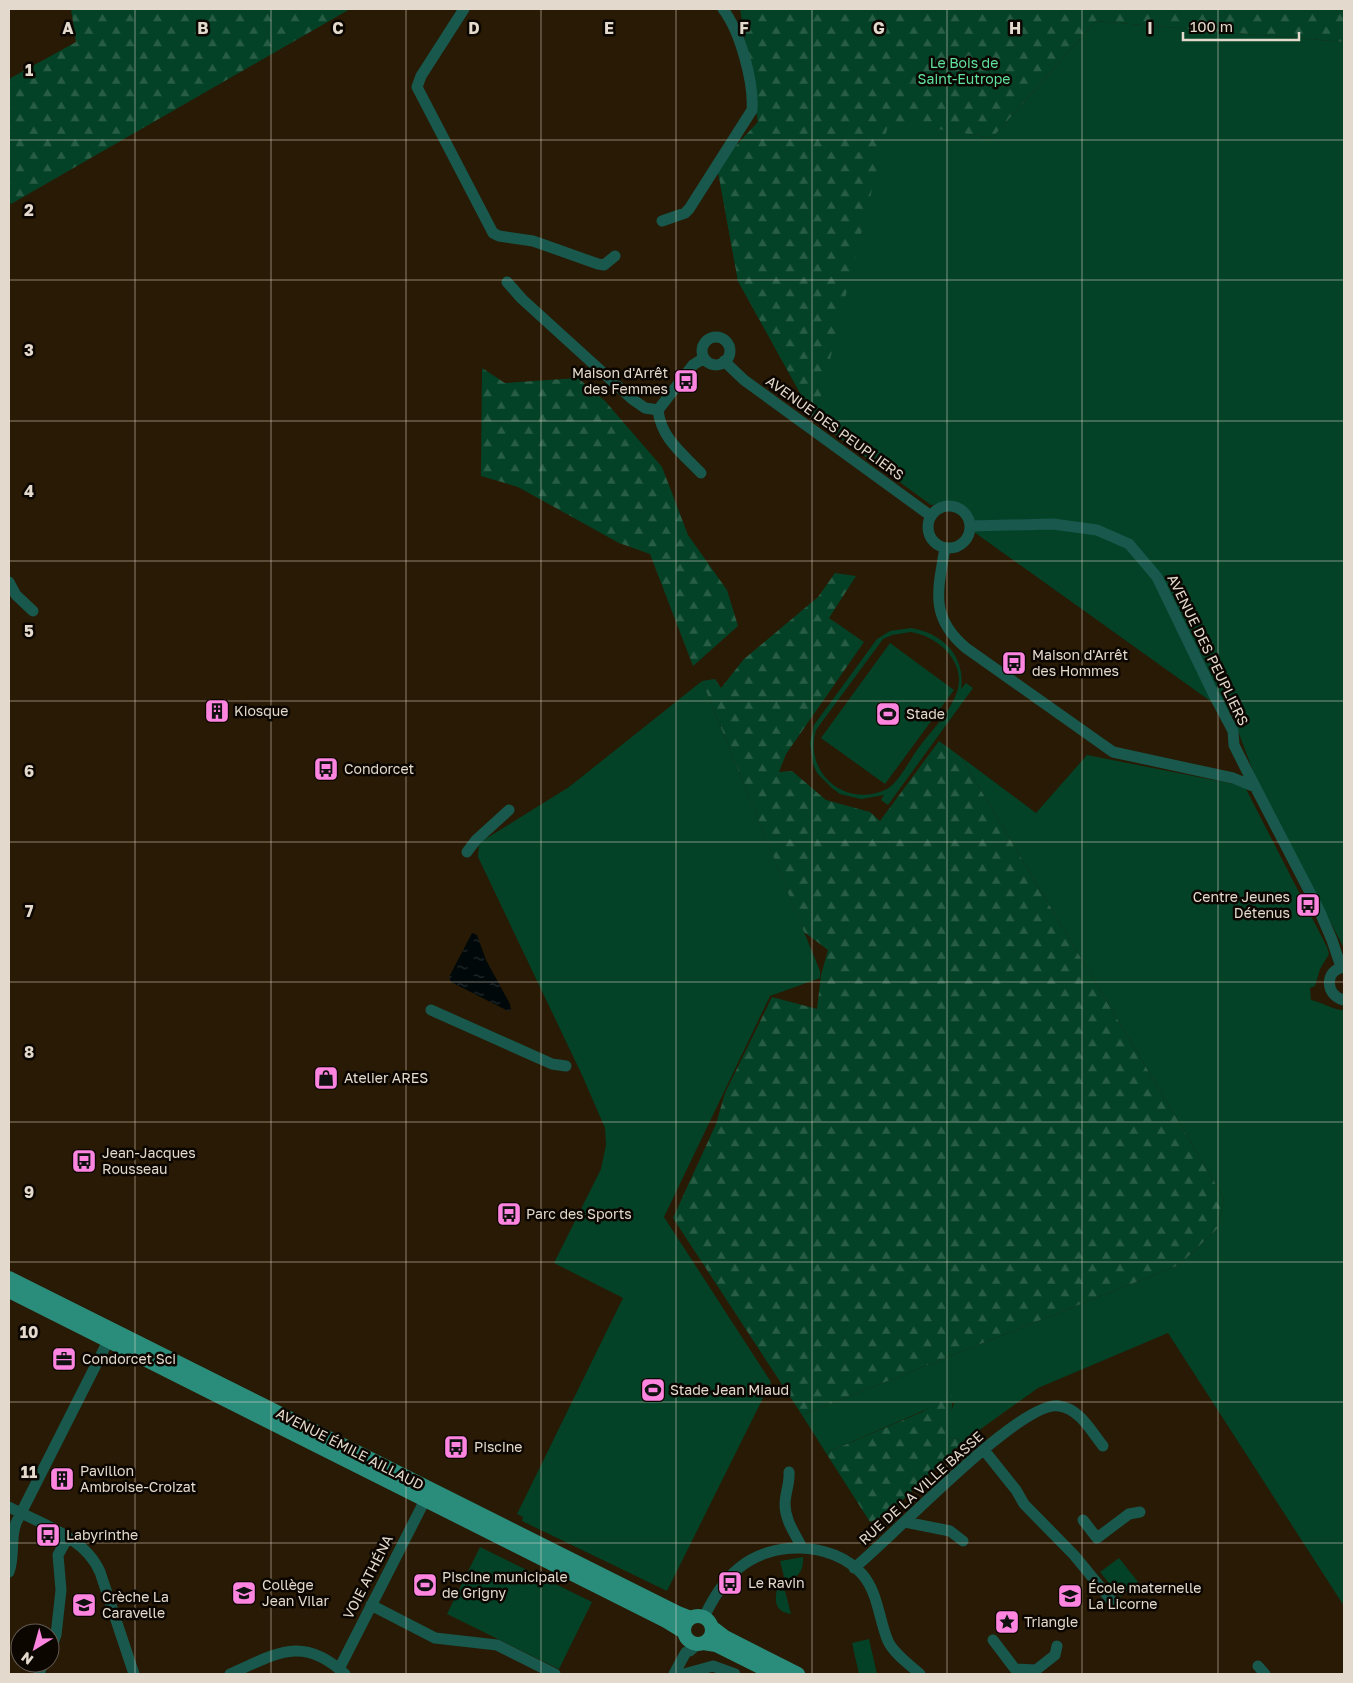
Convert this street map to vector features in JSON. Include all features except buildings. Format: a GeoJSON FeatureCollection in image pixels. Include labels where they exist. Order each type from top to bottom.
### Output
{"type":"FeatureCollection","features":[{"type":"Feature","properties":{"kind":"main road","name":"AVENUE ÉMILE AILLAUD"},"geometry":{"type":"LineString","coordinates":[[9,1278],[626,1588],[702,1621],[725,1637],[798,1674]]}},
{"type":"Feature","properties":{"kind":"main road","name":"AVENUE ÉMILE AILLAUD"},"geometry":{"type":"LineString","coordinates":[[9,1291],[666,1620],[685,1634]]}},
{"type":"Feature","properties":{"kind":"main road"},"geometry":{"type":"LineString","coordinates":[[701,1643],[710,1636],[702,1621],[685,1624],[685,1634],[692,1642],[716,1645],[774,1674]]}},
{"type":"Feature","properties":{"kind":"street"},"geometry":{"type":"LineString","coordinates":[[464,9],[421,76],[417,88],[470,187],[488,228],[499,236],[533,241],[598,264],[604,265],[615,256]]}},
{"type":"Feature","properties":{"kind":"street"},"geometry":{"type":"LineString","coordinates":[[662,221],[685,213],[689,209],[752,110],[752,96],[738,31],[723,9]]}},
{"type":"Feature","properties":{"kind":"street"},"geometry":{"type":"LineString","coordinates":[[507,282],[522,299],[632,399],[645,408],[658,410]]}},
{"type":"Feature","properties":{"kind":"street"},"geometry":{"type":"LineString","coordinates":[[720,338],[727,343],[729,348],[724,361],[716,364],[704,358],[702,350],[705,342],[709,339],[720,338]]}},
{"type":"Feature","properties":{"kind":"street"},"geometry":{"type":"LineString","coordinates":[[701,473],[666,438],[659,420],[658,410],[693,365],[704,358]]}},
{"type":"Feature","properties":{"kind":"street","name":"AVENUE DES PEUPLIERS"},"geometry":{"type":"LineString","coordinates":[[724,361],[744,380],[931,516]]}},
{"type":"Feature","properties":{"kind":"street"},"geometry":{"type":"LineString","coordinates":[[943,507],[958,508],[968,519],[970,526],[968,536],[961,545],[945,548],[933,541],[929,535],[928,524],[931,516],[943,507]]}},
{"type":"Feature","properties":{"kind":"street","name":"AVENUE DES PEUPLIERS"},"geometry":{"type":"LineString","coordinates":[[970,526],[1053,524],[1097,530],[1129,544],[1161,584],[1233,731],[1234,744],[1319,910],[1342,967],[1331,974],[1329,986],[1334,996],[1344,1000]]}},
{"type":"Feature","properties":{"kind":"street"},"geometry":{"type":"LineString","coordinates":[[945,548],[938,585],[939,611],[949,632],[966,648],[1113,752],[1233,778],[1255,787]]}},
{"type":"Feature","properties":{"kind":"street"},"geometry":{"type":"LineString","coordinates":[[9,582],[16,595],[32,611]]}},
{"type":"Feature","properties":{"kind":"street"},"geometry":{"type":"LineString","coordinates":[[467,852],[476,840],[509,810]]}},
{"type":"Feature","properties":{"kind":"street"},"geometry":{"type":"LineString","coordinates":[[432,1010],[484,1036],[552,1064],[566,1066]]}},
{"type":"Feature","properties":{"kind":"street"},"geometry":{"type":"LineString","coordinates":[[9,1572],[13,1556],[13,1532],[108,1341]]}},
{"type":"Feature","properties":{"kind":"street","name":"RUE DE LA VILLE BASSE"},"geometry":{"type":"LineString","coordinates":[[854,1568],[960,1470],[1036,1411],[1054,1405],[1067,1408],[1077,1414],[1103,1446]]}},
{"type":"Feature","properties":{"kind":"street"},"geometry":{"type":"LineString","coordinates":[[984,1450],[1016,1490],[1024,1504],[1074,1555],[1110,1600]]}},
{"type":"Feature","properties":{"kind":"street"},"geometry":{"type":"LineString","coordinates":[[789,1472],[790,1484],[785,1503],[786,1517],[802,1548]]}},
{"type":"Feature","properties":{"kind":"street","name":"VOIE ATHÉNA"},"geometry":{"type":"LineString","coordinates":[[342,1672],[371,1605],[425,1500]]}},
{"type":"Feature","properties":{"kind":"street"},"geometry":{"type":"LineString","coordinates":[[9,1508],[68,1537],[81,1546],[96,1565],[134,1674]]}},
{"type":"Feature","properties":{"kind":"street"},"geometry":{"type":"LineString","coordinates":[[1083,1520],[1097,1538],[1129,1514],[1140,1512]]}},
{"type":"Feature","properties":{"kind":"street"},"geometry":{"type":"LineString","coordinates":[[905,1522],[950,1531],[963,1541]]}},
{"type":"Feature","properties":{"kind":"street"},"geometry":{"type":"LineString","coordinates":[[57,1623],[61,1590],[58,1555],[68,1537]]}},
{"type":"Feature","properties":{"kind":"street"},"geometry":{"type":"LineString","coordinates":[[702,1621],[722,1585],[739,1567],[756,1556],[770,1552],[802,1548],[831,1555],[861,1573],[870,1587],[888,1643],[920,1674]]}},
{"type":"Feature","properties":{"kind":"street"},"geometry":{"type":"LineString","coordinates":[[371,1605],[434,1638],[497,1645],[555,1674]]}},
{"type":"Feature","properties":{"kind":"street"},"geometry":{"type":"LineString","coordinates":[[685,1634],[684,1648],[686,1652]]}},
{"type":"Feature","properties":{"kind":"street"},"geometry":{"type":"LineString","coordinates":[[993,1640],[1012,1672],[1036,1670],[1055,1655],[1057,1646]]}},
{"type":"Feature","properties":{"kind":"street"},"geometry":{"type":"LineString","coordinates":[[674,1674],[686,1652],[701,1643]]}},
{"type":"Feature","properties":{"kind":"street"},"geometry":{"type":"LineString","coordinates":[[230,1674],[277,1653],[297,1650],[314,1653],[342,1672]]}},
{"type":"Feature","properties":{"kind":"street"},"geometry":{"type":"LineString","coordinates":[[684,1674],[713,1666],[735,1674]]}},
{"type":"Feature","properties":{"kind":"green space"},"geometry":{"type":"Polygon","coordinates":[[[71,9],[350,9],[11,204],[9,201],[9,79],[76,42],[71,9]]]}},
{"type":"Feature","properties":{"kind":"green space","name":"Le Bois de Saint-Eutrope"},"geometry":{"type":"Polygon","coordinates":[[[740,9],[1344,9],[1344,42],[1096,21],[992,138],[889,121],[815,420],[738,281],[717,166],[758,122],[740,9]]]}},
{"type":"Feature","properties":{"kind":"green space"},"geometry":{"type":"Polygon","coordinates":[[[742,10],[876,118],[992,138],[1096,21],[1344,42],[1344,948],[1260,790],[1231,712],[1220,708],[974,532],[970,514],[954,502],[931,505],[815,420],[738,281],[717,166],[758,122],[742,10]]]}},
{"type":"Feature","properties":{"kind":"green space"},"geometry":{"type":"Polygon","coordinates":[[[482,368],[505,383],[578,378],[605,401],[662,467],[688,535],[727,590],[738,626],[693,666],[650,554],[619,543],[518,487],[481,476],[482,368]]]}},
{"type":"Feature","properties":{"kind":"green space"},"geometry":{"type":"Polygon","coordinates":[[[835,573],[856,576],[829,618],[864,642],[786,754],[779,772],[792,771],[826,800],[870,812],[880,821],[939,741],[961,757],[1224,1198],[1218,1228],[1179,1265],[802,1415],[673,1218],[716,1124],[725,1093],[772,997],[817,1009],[821,975],[828,950],[804,932],[702,681],[715,679],[721,688],[744,659],[818,597],[835,573]]]}},
{"type":"Feature","properties":{"kind":"green space"},"geometry":{"type":"Polygon","coordinates":[[[911,628],[933,635],[942,641],[950,648],[960,666],[962,677],[961,689],[966,683],[973,688],[888,805],[881,800],[884,795],[861,799],[840,794],[832,788],[817,773],[813,764],[810,743],[814,725],[877,639],[890,631],[911,628]],[[911,632],[892,635],[883,639],[816,730],[814,736],[814,755],[816,761],[825,777],[838,788],[846,792],[862,795],[887,789],[900,776],[952,704],[959,685],[959,674],[955,664],[950,654],[942,646],[922,635],[911,632]]]}},
{"type":"Feature","properties":{"kind":"green space","name":"Stade"},"geometry":{"type":"Polygon","coordinates":[[[890,643],[954,690],[885,784],[821,738],[890,643]]]}},
{"type":"Feature","properties":{"kind":"green space"},"geometry":{"type":"Polygon","coordinates":[[[702,681],[820,971],[820,978],[770,996],[664,1217],[771,1382],[667,1591],[522,1521],[523,1517],[517,1514],[623,1298],[554,1263],[601,1169],[606,1145],[605,1128],[582,1075],[478,857],[479,843],[569,787],[702,681]]]}},
{"type":"Feature","properties":{"kind":"green space"},"geometry":{"type":"Polygon","coordinates":[[[1087,755],[1239,785],[1246,789],[1327,947],[1329,954],[1320,969],[1315,986],[1310,988],[1311,1000],[1335,1009],[1344,1010],[1344,1606],[1168,1333],[1038,1388],[964,1441],[949,1437],[949,1418],[954,1403],[932,1407],[826,1453],[802,1415],[1179,1265],[1218,1228],[1224,1198],[961,757],[1036,813],[1087,755]]]}},
{"type":"Feature","properties":{"kind":"green space"},"geometry":{"type":"Polygon","coordinates":[[[938,1390],[950,1390],[952,1407],[949,1437],[964,1441],[886,1516],[870,1522],[826,1453],[931,1407],[930,1398],[938,1390]]]}},
{"type":"Feature","properties":{"kind":"green space"},"geometry":{"type":"Polygon","coordinates":[[[480,1547],[592,1602],[559,1669],[447,1614],[480,1547]]]}},
{"type":"Feature","properties":{"kind":"green space"},"geometry":{"type":"Polygon","coordinates":[[[803,1557],[803,1566],[800,1573],[794,1578],[785,1581],[780,1561],[803,1557]]]}},
{"type":"Feature","properties":{"kind":"green space"},"geometry":{"type":"Polygon","coordinates":[[[1119,1558],[1138,1582],[1120,1597],[1100,1572],[1119,1558]]]}},
{"type":"Feature","properties":{"kind":"green space"},"geometry":{"type":"Polygon","coordinates":[[[780,1588],[785,1591],[791,1614],[782,1611],[777,1606],[776,1594],[777,1589],[780,1588]]]}},
{"type":"Feature","properties":{"kind":"green space"},"geometry":{"type":"Polygon","coordinates":[[[869,1639],[877,1674],[859,1674],[852,1643],[869,1639]]]}},
{"type":"Feature","properties":{"kind":"water"},"geometry":{"type":"Polygon","coordinates":[[[472,933],[477,935],[486,960],[510,1004],[511,1010],[508,1011],[451,982],[449,977],[472,933]]]}},
{"type":"Feature","properties":{"kind":"place","name":"Maison d'Arrêt des Femmes"},"geometry":{"type":"Point","coordinates":[686,381]}},
{"type":"Feature","properties":{"kind":"place","name":"Maison d'Arrêt des Hommes"},"geometry":{"type":"Point","coordinates":[1014,663]}},
{"type":"Feature","properties":{"kind":"place","name":"Kiosque"},"geometry":{"type":"Point","coordinates":[217,711]}},
{"type":"Feature","properties":{"kind":"place","name":"Stade"},"geometry":{"type":"Point","coordinates":[888,714]}},
{"type":"Feature","properties":{"kind":"place","name":"Condorcet"},"geometry":{"type":"Point","coordinates":[326,769]}},
{"type":"Feature","properties":{"kind":"place","name":"Centre Jeunes Détenus"},"geometry":{"type":"Point","coordinates":[1308,905]}},
{"type":"Feature","properties":{"kind":"place","name":"Atelier ARES"},"geometry":{"type":"Point","coordinates":[326,1078]}},
{"type":"Feature","properties":{"kind":"place","name":"Jean-Jacques Rousseau"},"geometry":{"type":"Point","coordinates":[84,1161]}},
{"type":"Feature","properties":{"kind":"place","name":"Parc des Sports"},"geometry":{"type":"Point","coordinates":[509,1214]}},
{"type":"Feature","properties":{"kind":"place","name":"Condorcet Sci"},"geometry":{"type":"Point","coordinates":[64,1359]}},
{"type":"Feature","properties":{"kind":"place","name":"Stade Jean Miaud"},"geometry":{"type":"Point","coordinates":[653,1390]}},
{"type":"Feature","properties":{"kind":"place","name":"Piscine"},"geometry":{"type":"Point","coordinates":[456,1447]}},
{"type":"Feature","properties":{"kind":"place","name":"Pavillon Ambroise-Croizat"},"geometry":{"type":"Point","coordinates":[62,1479]}},
{"type":"Feature","properties":{"kind":"place","name":"Labyrinthe"},"geometry":{"type":"Point","coordinates":[48,1535]}},
{"type":"Feature","properties":{"kind":"place","name":"Le Ravin"},"geometry":{"type":"Point","coordinates":[730,1583]}},
{"type":"Feature","properties":{"kind":"place","name":"Piscine municipale de Grigny"},"geometry":{"type":"Point","coordinates":[425,1585]}},
{"type":"Feature","properties":{"kind":"place","name":"Collège Jean Vilar"},"geometry":{"type":"Point","coordinates":[244,1593]}},
{"type":"Feature","properties":{"kind":"place","name":"École maternelle La Licorne"},"geometry":{"type":"Point","coordinates":[1070,1596]}},
{"type":"Feature","properties":{"kind":"place","name":"Crèche La Caravelle"},"geometry":{"type":"Point","coordinates":[84,1605]}},
{"type":"Feature","properties":{"kind":"place","name":"Triangle"},"geometry":{"type":"Point","coordinates":[1007,1622]}}]}
